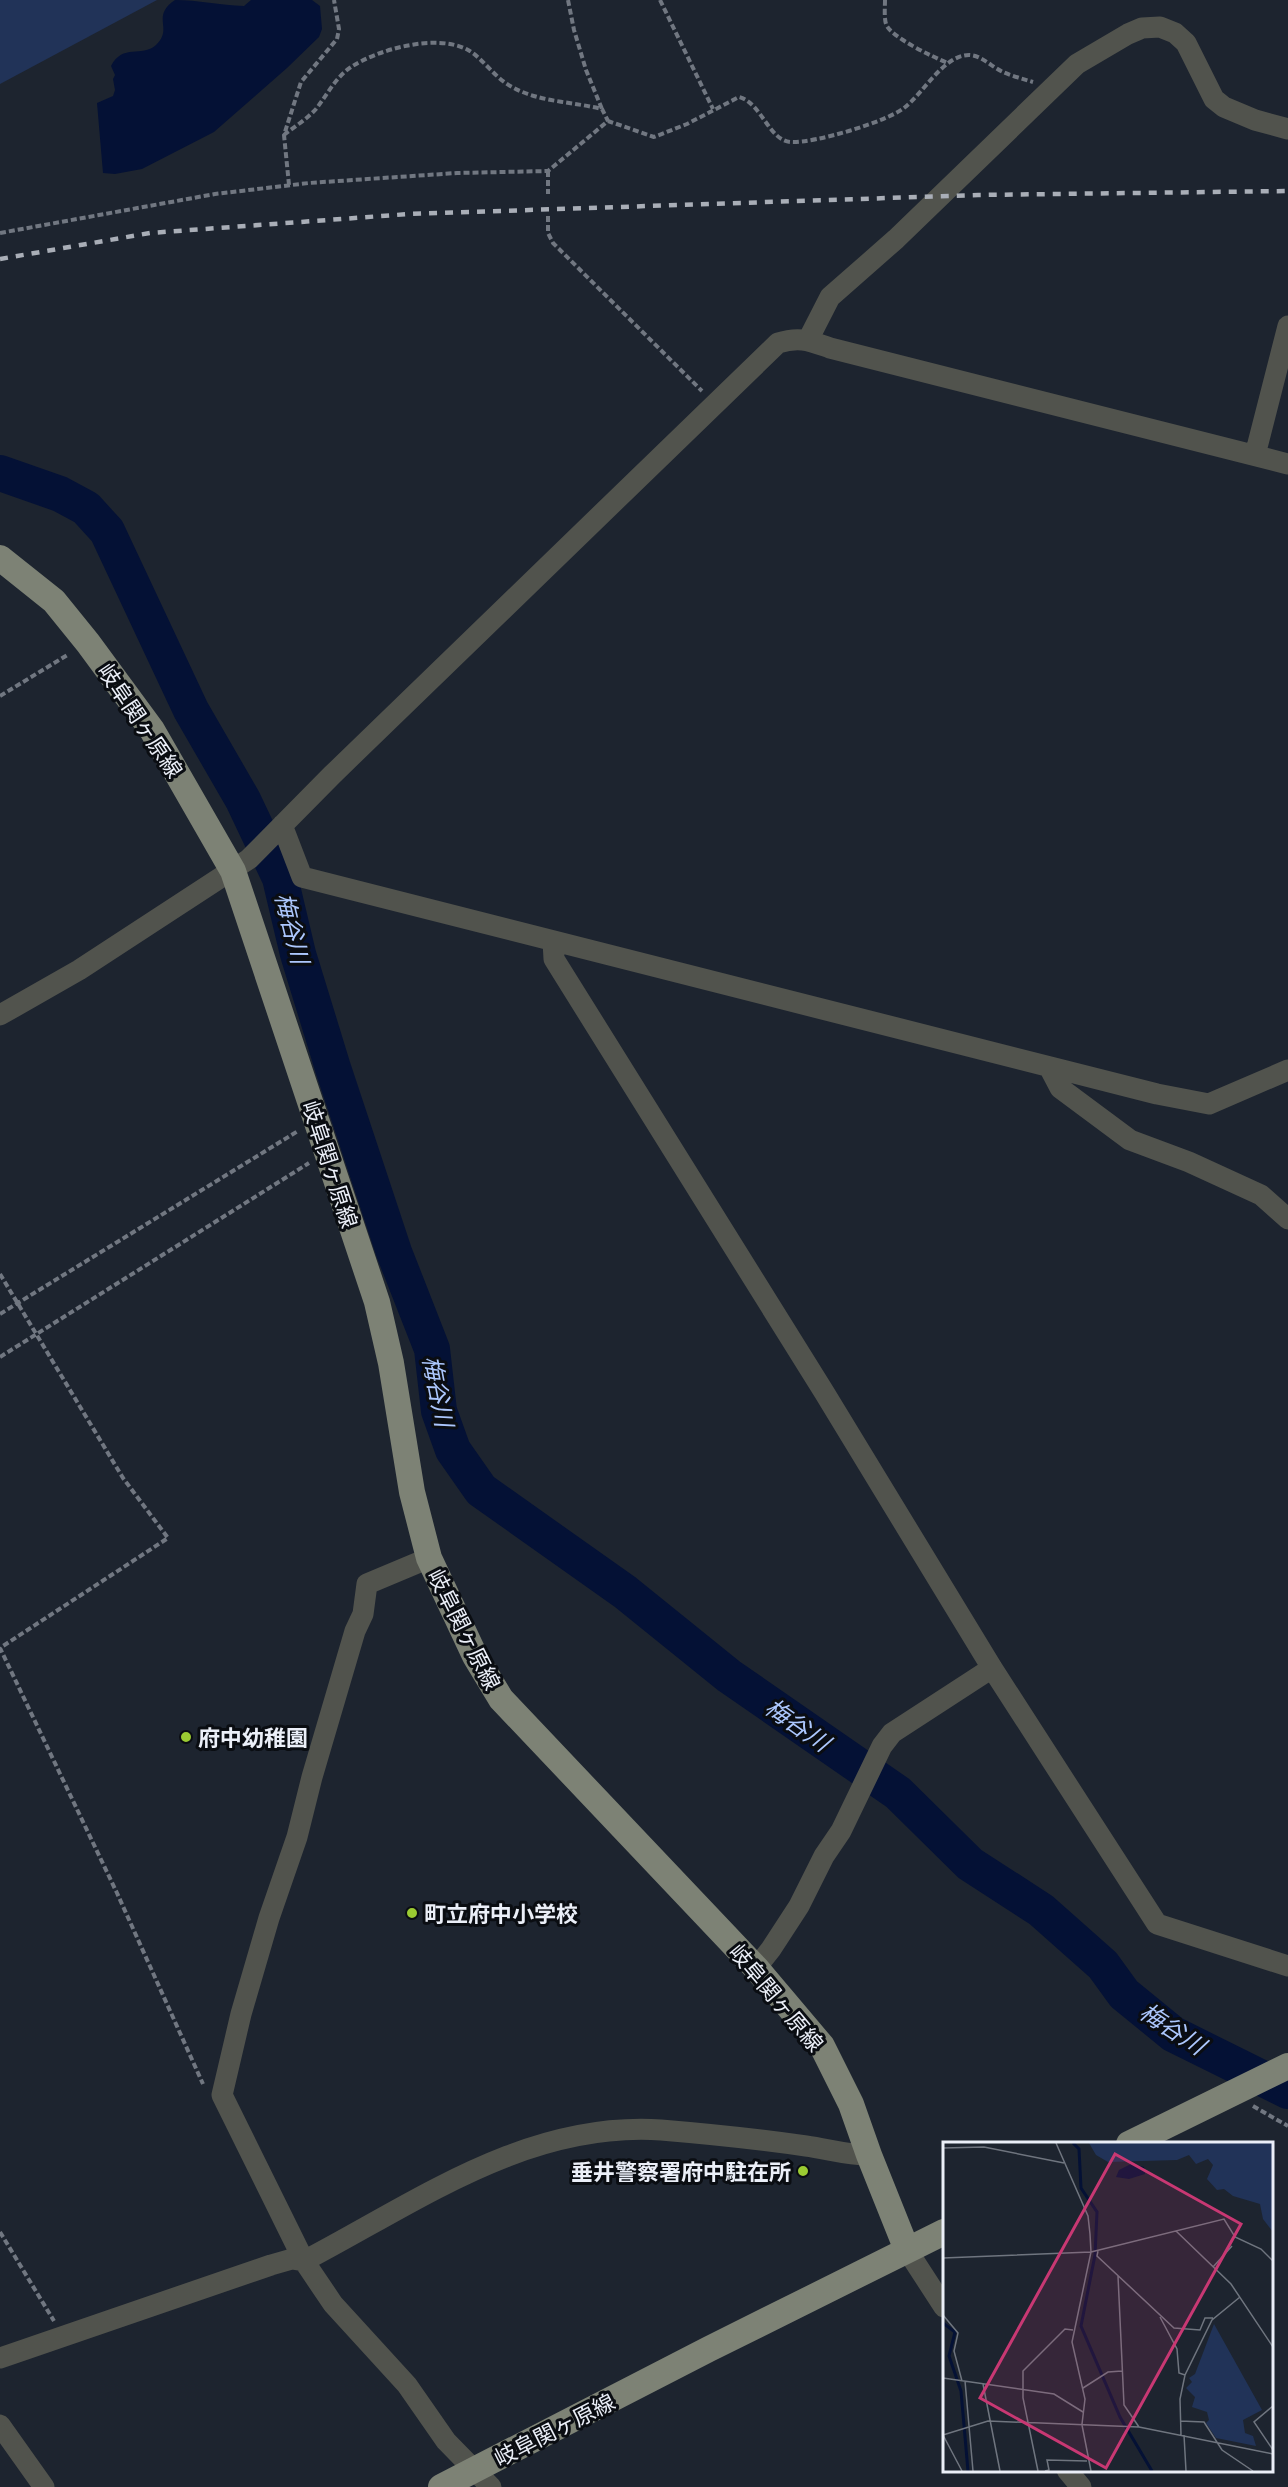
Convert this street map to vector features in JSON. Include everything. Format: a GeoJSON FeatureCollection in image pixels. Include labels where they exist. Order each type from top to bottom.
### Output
{"type":"FeatureCollection","features":[{"type":"Feature","properties":{"kind":"main road","name":"岐阜関ヶ原線"},"geometry":{"type":"LineString","coordinates":[[0,558],[54,600],[88,643],[152,730],[241,865],[316,1120],[377,1302],[391,1363],[412,1492],[429,1558],[475,1656],[501,1699],[756,1968],[822,2046],[851,2104],[907,2250],[709,2349],[483,2478],[441,2487]]}},
{"type":"Feature","properties":{"kind":"main road"},"geometry":{"type":"LineString","coordinates":[[1133,2142],[1288,2066]]}},
{"type":"Feature","properties":{"kind":"main road"},"geometry":{"type":"LineString","coordinates":[[907,2250],[943,2233]]}},
{"type":"Feature","properties":{"kind":"street"},"geometry":{"type":"LineString","coordinates":[[808,340],[830,297],[896,239],[1077,64],[1128,34],[1142,28],[1160,27],[1175,33],[1186,43],[1214,99],[1224,107],[1255,120],[1288,129]]}},
{"type":"Feature","properties":{"kind":"street"},"geometry":{"type":"LineString","coordinates":[[1255,455],[1288,326]]}},
{"type":"Feature","properties":{"kind":"street"},"geometry":{"type":"LineString","coordinates":[[0,1016],[80,970],[241,865],[778,343],[794,338],[808,340],[830,348],[1288,464]]}},
{"type":"Feature","properties":{"kind":"street"},"geometry":{"type":"LineString","coordinates":[[278,829],[302,877],[1048,1068],[1209,1104],[1288,1070]]}},
{"type":"Feature","properties":{"kind":"street"},"geometry":{"type":"LineString","coordinates":[[553,941],[554,959],[824,1392],[992,1668],[1157,1924],[1288,1966]]}},
{"type":"Feature","properties":{"kind":"street"},"geometry":{"type":"LineString","coordinates":[[1048,1068],[1060,1088],[1130,1140],[1189,1162],[1261,1195],[1288,1219]]}},
{"type":"Feature","properties":{"kind":"street"},"geometry":{"type":"LineString","coordinates":[[429,1558],[367,1584],[363,1614],[355,1631],[312,1777],[297,1838],[269,1918],[241,2014],[222,2095],[304,2261],[333,2304],[407,2385],[446,2441],[483,2478]]}},
{"type":"Feature","properties":{"kind":"street"},"geometry":{"type":"LineString","coordinates":[[756,1968],[799,1906],[824,1856],[841,1831],[882,1746],[892,1733],[992,1668]]}},
{"type":"Feature","properties":{"kind":"street"},"geometry":{"type":"LineString","coordinates":[[0,2358],[271,2265],[292,2259],[304,2261],[429,2191],[491,2162],[563,2139],[616,2131],[660,2130],[808,2146],[843,2155],[869,2155]]}},
{"type":"Feature","properties":{"kind":"street"},"geometry":{"type":"LineString","coordinates":[[907,2250],[943,2304]]}},
{"type":"Feature","properties":{"kind":"street"},"geometry":{"type":"LineString","coordinates":[[0,2425],[44,2487]]}},
{"type":"Feature","properties":{"kind":"street"},"geometry":{"type":"LineString","coordinates":[[1069,2472],[1081,2487]]}},
{"type":"Feature","properties":{"kind":"path"},"geometry":{"type":"LineString","coordinates":[[289,185],[284,135],[301,82],[337,39],[339,29],[334,0]]}},
{"type":"Feature","properties":{"kind":"path"},"geometry":{"type":"LineString","coordinates":[[568,0],[586,70],[608,120],[654,137],[687,124],[739,97],[749,99],[779,138],[791,142],[865,127],[905,108],[948,63],[969,55],[979,58],[1002,72],[1035,83],[1047,95]]}},
{"type":"Feature","properties":{"kind":"path"},"geometry":{"type":"LineString","coordinates":[[660,0],[713,109]]}},
{"type":"Feature","properties":{"kind":"path"},"geometry":{"type":"LineString","coordinates":[[885,0],[885,23],[889,30],[925,54],[948,63]]}},
{"type":"Feature","properties":{"kind":"path"},"geometry":{"type":"LineString","coordinates":[[284,135],[315,110],[339,77],[350,68],[371,56],[404,46],[429,42],[468,51],[514,89],[531,95],[602,109]]}},
{"type":"Feature","properties":{"kind":"path"},"geometry":{"type":"LineString","coordinates":[[0,233],[215,194],[289,185],[359,178],[548,171],[608,120]]}},
{"type":"Feature","properties":{"kind":"path"},"geometry":{"type":"LineString","coordinates":[[548,171],[548,194]]}},
{"type":"Feature","properties":{"kind":"path"},"geometry":{"type":"LineString","coordinates":[[548,216],[549,233],[553,243],[716,404]]}},
{"type":"Feature","properties":{"kind":"path"},"geometry":{"type":"LineString","coordinates":[[0,696],[88,643]]}},
{"type":"Feature","properties":{"kind":"path"},"geometry":{"type":"LineString","coordinates":[[0,1314],[316,1120]]}},
{"type":"Feature","properties":{"kind":"path"},"geometry":{"type":"LineString","coordinates":[[0,1357],[327,1152]]}},
{"type":"Feature","properties":{"kind":"path"},"geometry":{"type":"LineString","coordinates":[[0,1274],[123,1478],[168,1538],[0,1648],[117,1893],[204,2085],[222,2095]]}},
{"type":"Feature","properties":{"kind":"path"},"geometry":{"type":"LineString","coordinates":[[1231,2094],[1288,2126]]}},
{"type":"Feature","properties":{"kind":"path"},"geometry":{"type":"LineString","coordinates":[[0,2232],[63,2336]]}},
{"type":"Feature","properties":{"kind":"shaded area"},"geometry":{"type":"Polygon","coordinates":[[[0,0],[157,0],[0,84],[0,0]]]}},
{"type":"Feature","properties":{"kind":"shaded area"},"geometry":{"type":"Polygon","coordinates":[[[175,0],[244,6],[251,0],[312,0],[320,6],[322,29],[319,37],[287,68],[214,132],[142,169],[115,174],[103,173],[97,103],[113,96],[115,75],[111,66],[121,55],[144,51],[156,45],[163,33],[164,12],[175,0]]]}},
{"type":"Feature","properties":{"kind":"waterway","name":"梅谷川"},"geometry":{"type":"LineString","coordinates":[[0,473],[60,494],[86,508],[107,531],[191,710],[243,800],[280,878],[298,954],[333,1068],[394,1252],[432,1349],[439,1411],[453,1450],[481,1490],[625,1592],[729,1676],[898,1793],[970,1864],[1041,1910],[1103,1965],[1124,1994],[1173,2034],[1288,2091]]}},
{"type":"Feature","properties":{"kind":"railway"},"geometry":{"type":"LineString","coordinates":[[0,259],[150,233],[409,214],[978,195],[1288,191]]}},
{"type":"Feature","properties":{"kind":"place","name":"府中幼稚園"},"geometry":{"type":"Point","coordinates":[186,1737]}},
{"type":"Feature","properties":{"kind":"place","name":"町立府中小学校"},"geometry":{"type":"Point","coordinates":[412,1913]}},
{"type":"Feature","properties":{"kind":"place","name":"垂井警察署府中駐在所"},"geometry":{"type":"Point","coordinates":[803,2171]}}]}
